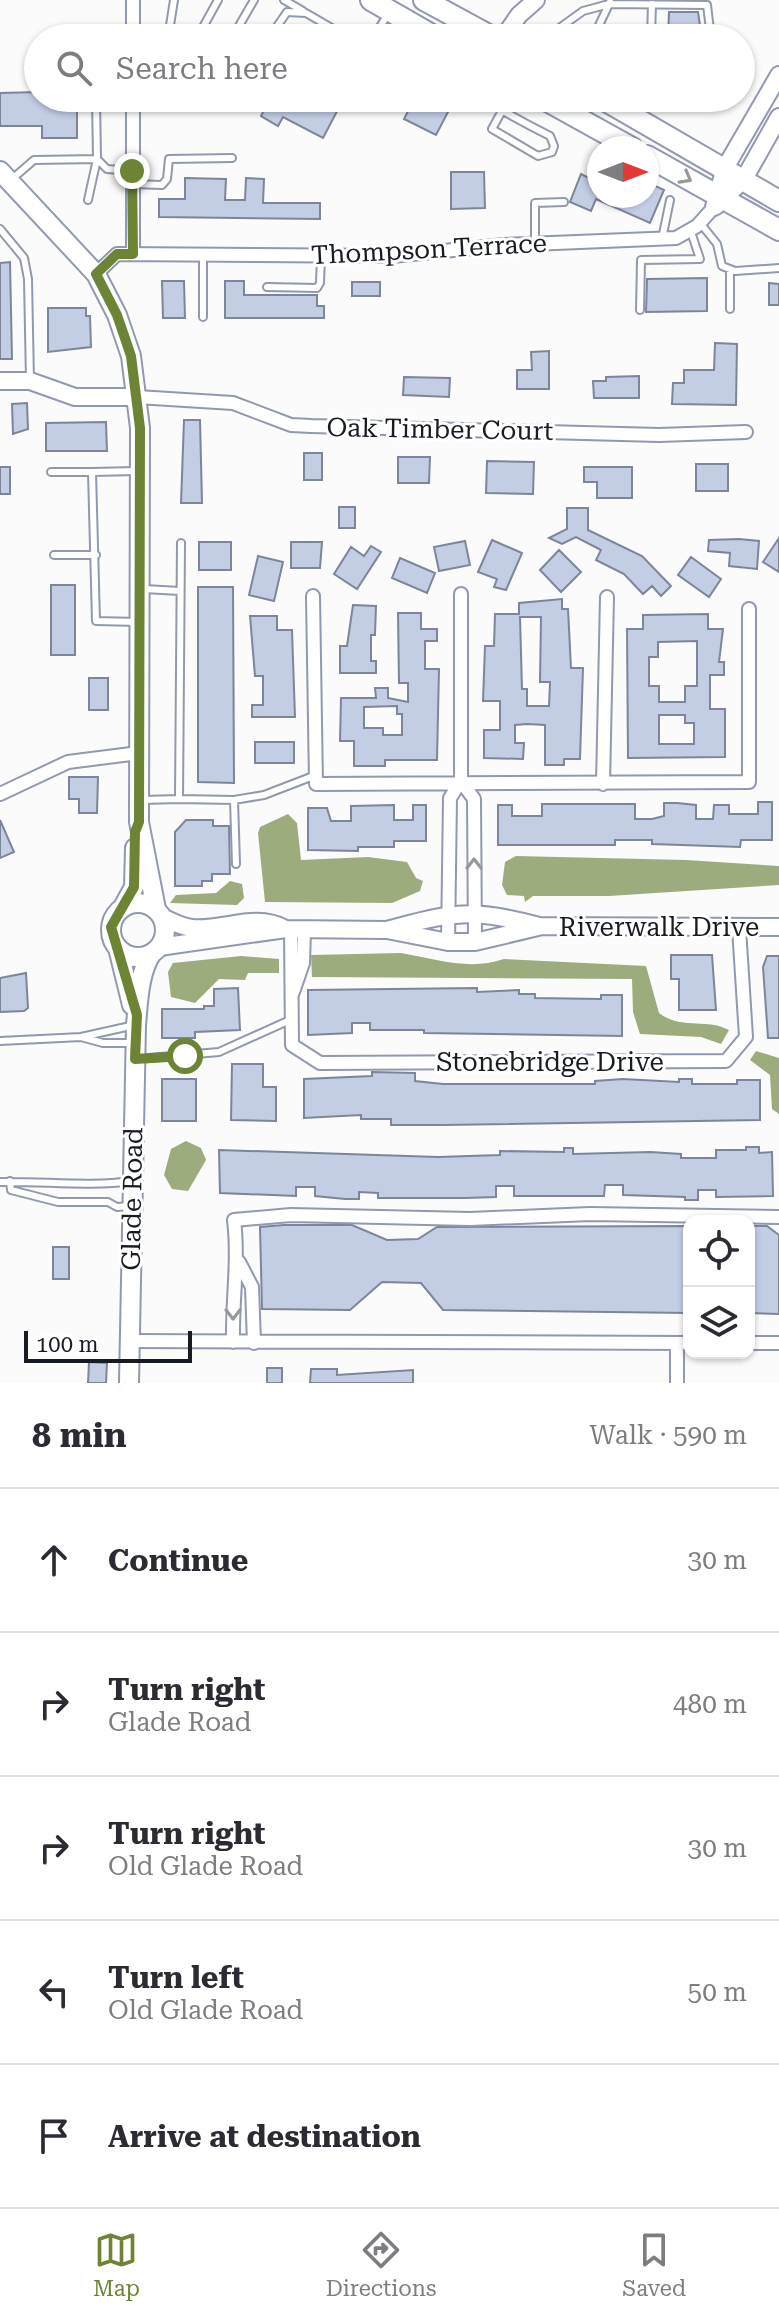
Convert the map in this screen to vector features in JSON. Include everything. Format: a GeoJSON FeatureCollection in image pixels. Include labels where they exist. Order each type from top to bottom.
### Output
{"type":"FeatureCollection","features":[{"type":"Feature","properties":{"kind":"main road"},"geometry":{"type":"LineString","coordinates":[[371,0],[409,24]]}},
{"type":"Feature","properties":{"kind":"main road"},"geometry":{"type":"LineString","coordinates":[[424,0],[468,24]]}},
{"type":"Feature","properties":{"kind":"main road"},"geometry":{"type":"LineString","coordinates":[[567,112],[610,136]]}},
{"type":"Feature","properties":{"kind":"main road"},"geometry":{"type":"LineString","coordinates":[[626,112],[779,201]]}},
{"type":"Feature","properties":{"kind":"main road"},"geometry":{"type":"LineString","coordinates":[[659,163],[718,200],[779,230]]}},
{"type":"Feature","properties":{"kind":"main road","name":"Glade Road"},"geometry":{"type":"LineString","coordinates":[[4,176],[96,274],[122,329],[131,356],[137,397],[140,471],[139,822],[165,936],[140,981],[131,1181],[129,1383]]}},
{"type":"Feature","properties":{"kind":"main road","name":"Glade Road"},"geometry":{"type":"LineString","coordinates":[[136,1036],[111,927],[134,887],[135,832],[139,822]]}},
{"type":"Feature","properties":{"kind":"main road"},"geometry":{"type":"LineString","coordinates":[[123,907],[136,902],[159,913]]}},
{"type":"Feature","properties":{"kind":"main road"},"geometry":{"type":"LineString","coordinates":[[118,948],[131,956],[156,950]]}},
{"type":"Feature","properties":{"kind":"street"},"geometry":{"type":"LineString","coordinates":[[133,0],[133,24]]}},
{"type":"Feature","properties":{"kind":"street"},"geometry":{"type":"LineString","coordinates":[[513,24],[536,0]]}},
{"type":"Feature","properties":{"kind":"street"},"geometry":{"type":"LineString","coordinates":[[718,200],[725,168],[779,75]]}},
{"type":"Feature","properties":{"kind":"street"},"geometry":{"type":"LineString","coordinates":[[96,274],[117,254],[133,254],[133,112]]}},
{"type":"Feature","properties":{"kind":"street"},"geometry":{"type":"LineString","coordinates":[[696,228],[718,200],[744,179],[779,117]]}},
{"type":"Feature","properties":{"kind":"street","name":"Thompson Terrace"},"geometry":{"type":"LineString","coordinates":[[133,254],[392,256],[535,244],[676,238],[696,228]]}},
{"type":"Feature","properties":{"kind":"street"},"geometry":{"type":"LineString","coordinates":[[0,381],[30,381],[75,397],[137,397]]}},
{"type":"Feature","properties":{"kind":"street","name":"Oak Timber Court"},"geometry":{"type":"LineString","coordinates":[[137,397],[233,403],[291,425],[659,435],[746,432]]}},
{"type":"Feature","properties":{"kind":"street"},"geometry":{"type":"LineString","coordinates":[[448,942],[450,798],[461,781],[461,594]]}},
{"type":"Feature","properties":{"kind":"street"},"geometry":{"type":"LineString","coordinates":[[313,596],[316,779],[603,784],[749,782],[749,609]]}},
{"type":"Feature","properties":{"kind":"street"},"geometry":{"type":"LineString","coordinates":[[603,784],[607,597]]}},
{"type":"Feature","properties":{"kind":"street"},"geometry":{"type":"LineString","coordinates":[[0,794],[68,762],[139,753]]}},
{"type":"Feature","properties":{"kind":"street"},"geometry":{"type":"LineString","coordinates":[[461,781],[474,799],[475,942]]}},
{"type":"Feature","properties":{"kind":"street","name":"Riverwalk Drive"},"geometry":{"type":"LineString","coordinates":[[159,913],[195,928],[252,921],[273,922],[293,929]]}},
{"type":"Feature","properties":{"kind":"street","name":"Riverwalk Drive"},"geometry":{"type":"LineString","coordinates":[[387,930],[448,913],[505,916],[539,926]]}},
{"type":"Feature","properties":{"kind":"street","name":"Riverwalk Drive"},"geometry":{"type":"LineString","coordinates":[[156,950],[293,929],[387,930],[448,942],[475,942],[539,926],[779,927]]}},
{"type":"Feature","properties":{"kind":"street","name":"Stonebridge Drive"},"geometry":{"type":"LineString","coordinates":[[293,929],[289,975],[293,992],[290,1020],[292,1045],[320,1063],[726,1061],[746,1037],[739,928]]}},
{"type":"Feature","properties":{"kind":"street"},"geometry":{"type":"LineString","coordinates":[[233,1342],[232,1304],[239,1262],[234,1220],[261,1217],[470,1219],[590,1214],[779,1217]]}},
{"type":"Feature","properties":{"kind":"street"},"geometry":{"type":"LineString","coordinates":[[239,1262],[250,1277],[252,1287],[254,1343]]}},
{"type":"Feature","properties":{"kind":"street"},"geometry":{"type":"LineString","coordinates":[[129,1341],[683,1343],[677,1383]]}},
{"type":"Feature","properties":{"kind":"street"},"geometry":{"type":"LineString","coordinates":[[755,1343],[779,1343]]}},
{"type":"Feature","properties":{"kind":"lane"},"geometry":{"type":"LineString","coordinates":[[170,24],[174,0]]}},
{"type":"Feature","properties":{"kind":"lane"},"geometry":{"type":"LineString","coordinates":[[205,24],[218,0]]}},
{"type":"Feature","properties":{"kind":"lane"},"geometry":{"type":"LineString","coordinates":[[240,24],[254,0]]}},
{"type":"Feature","properties":{"kind":"lane"},"geometry":{"type":"LineString","coordinates":[[284,0],[325,24]]}},
{"type":"Feature","properties":{"kind":"lane"},"geometry":{"type":"LineString","coordinates":[[600,24],[610,2]]}},
{"type":"Feature","properties":{"kind":"lane"},"geometry":{"type":"LineString","coordinates":[[565,24],[583,11],[610,2],[707,5],[709,24]]}},
{"type":"Feature","properties":{"kind":"lane"},"geometry":{"type":"LineString","coordinates":[[651,24],[652,4]]}},
{"type":"Feature","properties":{"kind":"lane"},"geometry":{"type":"LineString","coordinates":[[382,24],[390,11]]}},
{"type":"Feature","properties":{"kind":"lane"},"geometry":{"type":"LineString","coordinates":[[277,24],[282,15],[306,13]]}},
{"type":"Feature","properties":{"kind":"lane"},"geometry":{"type":"LineString","coordinates":[[88,200],[97,159],[96,112]]}},
{"type":"Feature","properties":{"kind":"lane"},"geometry":{"type":"LineString","coordinates":[[501,112],[492,129],[538,156],[552,152],[554,146],[550,136],[504,112]]}},
{"type":"Feature","properties":{"kind":"lane"},"geometry":{"type":"LineString","coordinates":[[4,176],[34,160],[97,159],[107,169],[162,185],[167,179],[169,159],[232,158]]}},
{"type":"Feature","properties":{"kind":"lane"},"geometry":{"type":"LineString","coordinates":[[662,239],[670,200]]}},
{"type":"Feature","properties":{"kind":"lane"},"geometry":{"type":"LineString","coordinates":[[535,244],[535,203],[564,202]]}},
{"type":"Feature","properties":{"kind":"lane"},"geometry":{"type":"LineString","coordinates":[[696,228],[717,244],[722,266],[730,270],[758,272],[779,268]]}},
{"type":"Feature","properties":{"kind":"lane"},"geometry":{"type":"LineString","coordinates":[[640,310],[641,260],[700,259],[696,228]]}},
{"type":"Feature","properties":{"kind":"lane"},"geometry":{"type":"LineString","coordinates":[[0,229],[24,258],[26,268],[30,381]]}},
{"type":"Feature","properties":{"kind":"lane"},"geometry":{"type":"LineString","coordinates":[[203,255],[203,317]]}},
{"type":"Feature","properties":{"kind":"lane"},"geometry":{"type":"LineString","coordinates":[[267,287],[317,288],[321,256]]}},
{"type":"Feature","properties":{"kind":"lane"},"geometry":{"type":"LineString","coordinates":[[730,270],[730,309]]}},
{"type":"Feature","properties":{"kind":"lane"},"geometry":{"type":"LineString","coordinates":[[51,472],[140,471]]}},
{"type":"Feature","properties":{"kind":"lane"},"geometry":{"type":"LineString","coordinates":[[92,472],[96,621],[139,622]]}},
{"type":"Feature","properties":{"kind":"lane"},"geometry":{"type":"LineString","coordinates":[[179,799],[181,543]]}},
{"type":"Feature","properties":{"kind":"lane"},"geometry":{"type":"LineString","coordinates":[[54,555],[96,555]]}},
{"type":"Feature","properties":{"kind":"lane"},"geometry":{"type":"LineString","coordinates":[[139,588],[180,591]]}},
{"type":"Feature","properties":{"kind":"lane"},"geometry":{"type":"LineString","coordinates":[[139,800],[234,800],[264,795],[316,779]]}},
{"type":"Feature","properties":{"kind":"lane"},"geometry":{"type":"LineString","coordinates":[[234,800],[236,864]]}},
{"type":"Feature","properties":{"kind":"lane"},"geometry":{"type":"LineString","coordinates":[[0,1041],[136,1036],[219,1052],[290,1020]]}},
{"type":"Feature","properties":{"kind":"lane"},"geometry":{"type":"LineString","coordinates":[[81,1037],[103,1043],[136,1036]]}},
{"type":"Feature","properties":{"kind":"lane"},"geometry":{"type":"LineString","coordinates":[[10,1181],[11,1190],[58,1202],[108,1202],[117,1207],[131,1206]]}},
{"type":"Feature","properties":{"kind":"lane"},"geometry":{"type":"LineString","coordinates":[[0,1182],[85,1181],[111,1186],[131,1181]]}},
{"type":"Feature","properties":{"kind":"lane"},"geometry":{"type":"LineString","coordinates":[[108,1202],[111,1186]]}},
{"type":"Feature","properties":{"kind":"shaded area"},"geometry":{"type":"Polygon","coordinates":[[[288,814],[297,823],[301,860],[368,857],[407,862],[416,878],[423,881],[420,891],[392,903],[265,902],[258,833],[260,827],[288,814]]]}},
{"type":"Feature","properties":{"kind":"shaded area"},"geometry":{"type":"Polygon","coordinates":[[[516,856],[686,860],[779,866],[779,885],[609,896],[533,896],[525,902],[524,896],[507,895],[502,885],[505,862],[516,856]]]}},
{"type":"Feature","properties":{"kind":"shaded area"},"geometry":{"type":"Polygon","coordinates":[[[230,881],[242,884],[244,898],[237,905],[170,903],[176,895],[216,893],[230,881]]]}},
{"type":"Feature","properties":{"kind":"shaded area"},"geometry":{"type":"Polygon","coordinates":[[[401,953],[465,964],[504,959],[646,966],[659,1013],[676,1021],[729,1030],[721,1044],[701,1037],[640,1034],[633,1012],[632,979],[312,977],[311,955],[401,953]]]}},
{"type":"Feature","properties":{"kind":"shaded area"},"geometry":{"type":"Polygon","coordinates":[[[241,956],[279,959],[279,973],[248,973],[245,980],[219,979],[195,1003],[171,997],[168,972],[173,963],[241,956]]]}},
{"type":"Feature","properties":{"kind":"shaded area"},"geometry":{"type":"Polygon","coordinates":[[[756,1051],[779,1058],[779,1114],[772,1109],[770,1075],[750,1060],[756,1051]]]}},
{"type":"Feature","properties":{"kind":"shaded area"},"geometry":{"type":"Polygon","coordinates":[[[186,1141],[201,1148],[206,1160],[188,1191],[172,1189],[164,1175],[171,1149],[186,1141]]]}},
{"type":"Feature","properties":{"kind":"building"},"geometry":{"type":"Polygon","coordinates":[[[669,12],[698,12],[700,24],[669,24],[669,12]]]}},
{"type":"Feature","properties":{"kind":"building"},"geometry":{"type":"Polygon","coordinates":[[[24,92],[24,112],[77,112],[77,138],[42,138],[42,126],[0,126],[0,93],[24,92]]]}},
{"type":"Feature","properties":{"kind":"building"},"geometry":{"type":"Polygon","coordinates":[[[263,112],[337,112],[323,138],[283,117],[278,126],[261,116],[263,112]]]}},
{"type":"Feature","properties":{"kind":"building"},"geometry":{"type":"Polygon","coordinates":[[[408,112],[448,112],[436,135],[404,119],[408,112]]]}},
{"type":"Feature","properties":{"kind":"building"},"geometry":{"type":"Polygon","coordinates":[[[451,172],[484,172],[485,208],[451,209],[451,172]]]}},
{"type":"Feature","properties":{"kind":"building"},"geometry":{"type":"Polygon","coordinates":[[[581,174],[587,177],[587,208],[592,208],[591,211],[570,202],[581,174]]]}},
{"type":"Feature","properties":{"kind":"building"},"geometry":{"type":"Polygon","coordinates":[[[185,178],[226,179],[225,200],[245,200],[246,178],[264,179],[263,203],[320,203],[320,219],[159,217],[159,199],[185,199],[185,178]]]}},
{"type":"Feature","properties":{"kind":"building"},"geometry":{"type":"Polygon","coordinates":[[[616,208],[656,208],[650,223],[616,208]]]}},
{"type":"Feature","properties":{"kind":"building"},"geometry":{"type":"Polygon","coordinates":[[[10,262],[12,359],[0,359],[0,263],[10,262]]]}},
{"type":"Feature","properties":{"kind":"building"},"geometry":{"type":"Polygon","coordinates":[[[707,278],[707,311],[646,312],[647,279],[707,278]]]}},
{"type":"Feature","properties":{"kind":"building"},"geometry":{"type":"Polygon","coordinates":[[[162,281],[184,281],[185,318],[163,318],[162,281]]]}},
{"type":"Feature","properties":{"kind":"building"},"geometry":{"type":"Polygon","coordinates":[[[225,281],[244,281],[244,295],[317,295],[317,306],[324,306],[324,318],[225,318],[225,281]]]}},
{"type":"Feature","properties":{"kind":"building"},"geometry":{"type":"Polygon","coordinates":[[[352,282],[380,282],[380,296],[352,296],[352,282]]]}},
{"type":"Feature","properties":{"kind":"building"},"geometry":{"type":"Polygon","coordinates":[[[769,283],[779,284],[779,305],[769,305],[769,283]]]}},
{"type":"Feature","properties":{"kind":"building"},"geometry":{"type":"Polygon","coordinates":[[[48,308],[86,308],[86,316],[90,316],[91,347],[48,352],[48,308]]]}},
{"type":"Feature","properties":{"kind":"building"},"geometry":{"type":"Polygon","coordinates":[[[715,343],[737,344],[736,405],[672,404],[673,383],[684,383],[684,370],[714,370],[715,343]]]}},
{"type":"Feature","properties":{"kind":"building"},"geometry":{"type":"Polygon","coordinates":[[[549,351],[549,389],[517,389],[517,370],[532,370],[531,352],[549,351]]]}},
{"type":"Feature","properties":{"kind":"building"},"geometry":{"type":"Polygon","coordinates":[[[639,376],[639,398],[594,398],[593,381],[606,381],[606,377],[639,376]]]}},
{"type":"Feature","properties":{"kind":"building"},"geometry":{"type":"Polygon","coordinates":[[[404,377],[450,378],[449,397],[403,395],[404,377]]]}},
{"type":"Feature","properties":{"kind":"building"},"geometry":{"type":"Polygon","coordinates":[[[27,403],[28,429],[13,434],[12,404],[27,403]]]}},
{"type":"Feature","properties":{"kind":"building"},"geometry":{"type":"Polygon","coordinates":[[[184,420],[200,420],[202,503],[181,503],[184,420]]]}},
{"type":"Feature","properties":{"kind":"building"},"geometry":{"type":"Polygon","coordinates":[[[106,422],[107,451],[46,451],[46,423],[106,422]]]}},
{"type":"Feature","properties":{"kind":"building"},"geometry":{"type":"Polygon","coordinates":[[[304,453],[322,453],[322,480],[304,480],[304,453]]]}},
{"type":"Feature","properties":{"kind":"building"},"geometry":{"type":"Polygon","coordinates":[[[398,457],[430,457],[429,483],[398,483],[398,457]]]}},
{"type":"Feature","properties":{"kind":"building"},"geometry":{"type":"Polygon","coordinates":[[[487,461],[534,462],[533,494],[486,493],[487,461]]]}},
{"type":"Feature","properties":{"kind":"building"},"geometry":{"type":"Polygon","coordinates":[[[696,464],[728,464],[728,491],[696,491],[696,464]]]}},
{"type":"Feature","properties":{"kind":"building"},"geometry":{"type":"Polygon","coordinates":[[[0,467],[10,467],[10,494],[0,494],[0,467]]]}},
{"type":"Feature","properties":{"kind":"building"},"geometry":{"type":"Polygon","coordinates":[[[584,467],[632,467],[632,498],[597,498],[597,482],[584,482],[584,467]]]}},
{"type":"Feature","properties":{"kind":"building"},"geometry":{"type":"Polygon","coordinates":[[[339,507],[355,507],[355,528],[339,528],[339,507]]]}},
{"type":"Feature","properties":{"kind":"building"},"geometry":{"type":"Polygon","coordinates":[[[567,508],[588,508],[588,530],[642,556],[671,586],[661,596],[652,586],[643,594],[624,574],[596,560],[601,550],[576,537],[562,544],[549,538],[567,529],[567,508]]]}},
{"type":"Feature","properties":{"kind":"building"},"geometry":{"type":"Polygon","coordinates":[[[779,538],[779,572],[763,562],[779,538]]]}},
{"type":"Feature","properties":{"kind":"building"},"geometry":{"type":"Polygon","coordinates":[[[492,540],[522,553],[506,590],[494,587],[497,579],[478,572],[492,540]]]}},
{"type":"Feature","properties":{"kind":"building"},"geometry":{"type":"Polygon","coordinates":[[[709,540],[759,541],[757,569],[729,566],[730,553],[708,551],[709,540]]]}},
{"type":"Feature","properties":{"kind":"building"},"geometry":{"type":"Polygon","coordinates":[[[465,541],[470,565],[439,571],[434,547],[465,541]]]}},
{"type":"Feature","properties":{"kind":"building"},"geometry":{"type":"Polygon","coordinates":[[[199,542],[231,542],[231,570],[199,570],[199,542]]]}},
{"type":"Feature","properties":{"kind":"building"},"geometry":{"type":"Polygon","coordinates":[[[291,542],[322,542],[320,568],[291,568],[291,542]]]}},
{"type":"Feature","properties":{"kind":"building"},"geometry":{"type":"Polygon","coordinates":[[[371,546],[381,552],[357,589],[334,574],[351,547],[364,556],[371,546]]]}},
{"type":"Feature","properties":{"kind":"building"},"geometry":{"type":"Polygon","coordinates":[[[559,550],[581,572],[561,592],[540,570],[559,550]]]}},
{"type":"Feature","properties":{"kind":"building"},"geometry":{"type":"Polygon","coordinates":[[[258,556],[283,562],[274,601],[249,595],[258,556]]]}},
{"type":"Feature","properties":{"kind":"building"},"geometry":{"type":"Polygon","coordinates":[[[691,557],[721,579],[709,597],[678,575],[691,557]]]}},
{"type":"Feature","properties":{"kind":"building"},"geometry":{"type":"Polygon","coordinates":[[[400,558],[435,573],[427,593],[392,578],[400,558]]]}},
{"type":"Feature","properties":{"kind":"building"},"geometry":{"type":"Polygon","coordinates":[[[51,585],[75,585],[75,655],[51,655],[51,585]]]}},
{"type":"Feature","properties":{"kind":"building"},"geometry":{"type":"Polygon","coordinates":[[[198,587],[233,587],[234,783],[198,782],[198,587]]]}},
{"type":"Feature","properties":{"kind":"building"},"geometry":{"type":"Polygon","coordinates":[[[562,599],[562,609],[568,609],[571,668],[583,668],[580,759],[564,759],[564,765],[545,765],[545,725],[515,725],[515,743],[524,743],[523,759],[484,758],[484,730],[500,730],[500,701],[483,701],[485,646],[494,646],[495,614],[519,614],[519,603],[562,599]],[[520,617],[522,689],[527,689],[527,706],[549,706],[550,682],[540,682],[541,617],[520,617]]]}},
{"type":"Feature","properties":{"kind":"building"},"geometry":{"type":"Polygon","coordinates":[[[353,605],[376,606],[371,661],[376,661],[376,673],[340,673],[340,646],[347,646],[353,605]]]}},
{"type":"Feature","properties":{"kind":"building"},"geometry":{"type":"Polygon","coordinates":[[[398,613],[421,613],[421,629],[437,629],[437,641],[425,641],[425,669],[439,669],[437,760],[385,760],[385,766],[354,766],[354,741],[340,741],[341,698],[376,698],[375,688],[388,688],[388,698],[408,702],[408,683],[399,683],[398,613]],[[397,706],[364,707],[364,728],[383,728],[383,735],[402,735],[402,714],[397,714],[397,706]]]}},
{"type":"Feature","properties":{"kind":"building"},"geometry":{"type":"Polygon","coordinates":[[[708,614],[708,629],[723,629],[719,662],[724,662],[724,675],[710,675],[710,709],[725,709],[725,757],[628,758],[627,629],[643,629],[643,615],[708,614]],[[697,641],[658,642],[658,657],[649,657],[649,686],[659,686],[659,702],[685,702],[685,686],[697,686],[697,641]],[[659,715],[659,744],[694,744],[694,723],[685,723],[685,715],[659,715]]]}},
{"type":"Feature","properties":{"kind":"building"},"geometry":{"type":"Polygon","coordinates":[[[250,616],[277,616],[277,630],[292,630],[295,717],[252,717],[252,705],[263,705],[263,676],[255,676],[250,616]]]}},
{"type":"Feature","properties":{"kind":"building"},"geometry":{"type":"Polygon","coordinates":[[[89,678],[108,678],[108,710],[89,710],[89,678]]]}},
{"type":"Feature","properties":{"kind":"building"},"geometry":{"type":"Polygon","coordinates":[[[255,742],[294,742],[294,763],[255,763],[255,742]]]}},
{"type":"Feature","properties":{"kind":"building"},"geometry":{"type":"Polygon","coordinates":[[[69,777],[98,777],[97,813],[79,813],[79,799],[69,799],[69,777]]]}},
{"type":"Feature","properties":{"kind":"building"},"geometry":{"type":"Polygon","coordinates":[[[758,802],[772,802],[772,840],[741,840],[740,847],[652,844],[652,840],[615,840],[615,845],[498,845],[498,805],[512,805],[512,816],[542,816],[542,804],[635,804],[635,819],[652,819],[664,816],[664,803],[677,803],[696,805],[696,819],[713,819],[714,805],[729,805],[729,814],[758,814],[758,802]]]}},
{"type":"Feature","properties":{"kind":"building"},"geometry":{"type":"Polygon","coordinates":[[[394,805],[394,820],[413,820],[413,805],[426,805],[426,841],[394,841],[394,847],[358,847],[358,851],[308,850],[308,808],[327,808],[331,821],[351,821],[351,806],[394,805]]]}},
{"type":"Feature","properties":{"kind":"building"},"geometry":{"type":"Polygon","coordinates":[[[0,820],[14,852],[0,858],[0,820]]]}},
{"type":"Feature","properties":{"kind":"building"},"geometry":{"type":"Polygon","coordinates":[[[186,820],[213,820],[213,826],[229,826],[230,874],[212,874],[212,881],[202,881],[202,886],[175,886],[175,832],[186,820]]]}},
{"type":"Feature","properties":{"kind":"building"},"geometry":{"type":"Polygon","coordinates":[[[671,955],[712,955],[716,1010],[679,1010],[679,979],[671,979],[671,955]]]}},
{"type":"Feature","properties":{"kind":"building"},"geometry":{"type":"Polygon","coordinates":[[[767,956],[779,956],[779,1038],[768,1038],[763,967],[767,956]]]}},
{"type":"Feature","properties":{"kind":"building"},"geometry":{"type":"Polygon","coordinates":[[[26,973],[28,1008],[24,1011],[0,1012],[0,978],[26,973]]]}},
{"type":"Feature","properties":{"kind":"building"},"geometry":{"type":"Polygon","coordinates":[[[238,988],[240,1030],[195,1032],[195,1038],[162,1038],[162,1009],[204,1009],[204,1006],[214,1006],[214,989],[238,988]]]}},
{"type":"Feature","properties":{"kind":"building"},"geometry":{"type":"Polygon","coordinates":[[[477,988],[477,992],[519,990],[519,994],[535,994],[535,998],[601,999],[601,995],[622,995],[622,1036],[424,1033],[424,1030],[370,1030],[370,1023],[352,1023],[352,1033],[308,1035],[308,990],[477,988]]]}},
{"type":"Feature","properties":{"kind":"building"},"geometry":{"type":"Polygon","coordinates":[[[232,1064],[263,1064],[263,1087],[276,1087],[276,1121],[231,1120],[232,1064]]]}},
{"type":"Feature","properties":{"kind":"building"},"geometry":{"type":"Polygon","coordinates":[[[372,1072],[415,1073],[415,1081],[443,1084],[595,1084],[595,1081],[623,1079],[679,1082],[679,1079],[692,1079],[692,1084],[737,1084],[737,1080],[760,1080],[760,1120],[391,1125],[391,1119],[361,1119],[361,1115],[304,1118],[304,1079],[372,1076],[372,1072]]]}},
{"type":"Feature","properties":{"kind":"building"},"geometry":{"type":"Polygon","coordinates":[[[162,1079],[196,1079],[196,1121],[162,1121],[162,1079]]]}},
{"type":"Feature","properties":{"kind":"building"},"geometry":{"type":"Polygon","coordinates":[[[746,1147],[759,1147],[759,1153],[772,1152],[773,1196],[716,1197],[716,1190],[698,1190],[698,1200],[685,1200],[685,1197],[623,1195],[623,1185],[605,1185],[604,1196],[514,1196],[514,1186],[496,1186],[496,1197],[465,1198],[378,1198],[378,1193],[359,1192],[359,1199],[345,1199],[315,1196],[315,1187],[296,1187],[296,1196],[220,1193],[219,1150],[438,1157],[500,1155],[500,1151],[564,1152],[564,1148],[573,1148],[573,1154],[650,1152],[681,1154],[681,1158],[716,1158],[716,1150],[746,1150],[746,1147]]]}},
{"type":"Feature","properties":{"kind":"building"},"geometry":{"type":"Polygon","coordinates":[[[352,1225],[387,1240],[418,1239],[437,1227],[683,1226],[683,1313],[443,1310],[421,1283],[382,1282],[350,1310],[262,1309],[260,1227],[352,1225]]]}},
{"type":"Feature","properties":{"kind":"building"},"geometry":{"type":"Polygon","coordinates":[[[755,1226],[767,1226],[779,1235],[779,1314],[755,1313],[755,1226]]]}},
{"type":"Feature","properties":{"kind":"building"},"geometry":{"type":"Polygon","coordinates":[[[53,1247],[69,1247],[69,1279],[53,1279],[53,1247]]]}},
{"type":"Feature","properties":{"kind":"building"},"geometry":{"type":"Polygon","coordinates":[[[89,1362],[107,1363],[106,1383],[88,1383],[89,1362]]]}},
{"type":"Feature","properties":{"kind":"building"},"geometry":{"type":"Polygon","coordinates":[[[267,1368],[282,1368],[282,1383],[267,1383],[267,1368]]]}},
{"type":"Feature","properties":{"kind":"building"},"geometry":{"type":"Polygon","coordinates":[[[311,1369],[337,1369],[337,1375],[413,1370],[413,1383],[310,1383],[311,1369]]]}},
{"type":"Feature","properties":{"kind":"route"},"geometry":{"type":"LineString","coordinates":[[132,171],[133,254],[117,254],[96,274],[117,315],[131,356],[140,428],[139,822],[135,832],[134,887],[111,927],[137,1015],[135,1059],[185,1056]]}}]}
